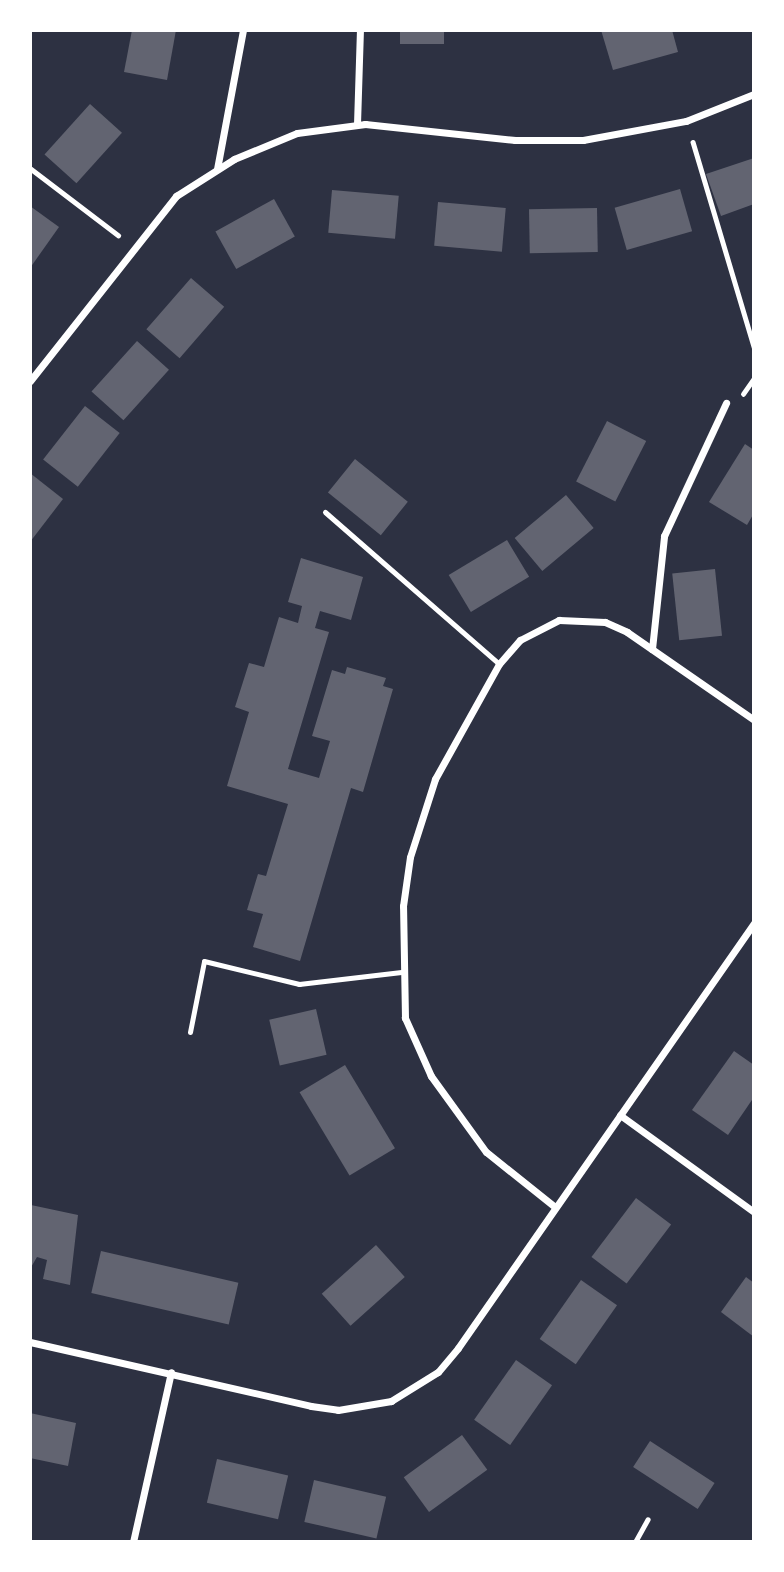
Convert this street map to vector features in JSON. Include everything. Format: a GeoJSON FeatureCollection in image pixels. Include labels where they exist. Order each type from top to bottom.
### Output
{"type":"FeatureCollection","features":[{"type":"Feature","properties":{"kind":"street"},"geometry":{"type":"LineString","coordinates":[[217,169],[243,30]]}},
{"type":"Feature","properties":{"kind":"street"},"geometry":{"type":"LineString","coordinates":[[357,124],[360,30]]}},
{"type":"Feature","properties":{"kind":"street"},"geometry":{"type":"LineString","coordinates":[[30,381],[176,197],[217,169],[297,132],[357,124],[552,142],[686,121],[754,94]]}},
{"type":"Feature","properties":{"kind":"street"},"geometry":{"type":"LineString","coordinates":[[652,649],[664,536],[726,402]]}},
{"type":"Feature","properties":{"kind":"street"},"geometry":{"type":"LineString","coordinates":[[555,1207],[486,1152],[431,1076],[413,1045],[401,972],[403,906],[422,815],[452,740],[499,664],[520,640],[559,620],[605,622],[652,649],[754,720]]}},
{"type":"Feature","properties":{"kind":"street"},"geometry":{"type":"LineString","coordinates":[[30,1342],[338,1410],[391,1401],[438,1371],[458,1348],[754,923]]}},
{"type":"Feature","properties":{"kind":"street"},"geometry":{"type":"LineString","coordinates":[[620,1115],[754,1212]]}},
{"type":"Feature","properties":{"kind":"street"},"geometry":{"type":"LineString","coordinates":[[133,1542],[171,1372]]}},
{"type":"Feature","properties":{"kind":"lane"},"geometry":{"type":"LineString","coordinates":[[325,512],[499,664]]}},
{"type":"Feature","properties":{"kind":"lane"},"geometry":{"type":"LineString","coordinates":[[190,1032],[204,961],[299,984],[401,972]]}},
{"type":"Feature","properties":{"kind":"lane"},"geometry":{"type":"LineString","coordinates":[[635,1542],[648,1518]]}},
{"type":"Feature","properties":{"kind":"path"},"geometry":{"type":"LineString","coordinates":[[686,121],[754,347]]}},
{"type":"Feature","properties":{"kind":"path"},"geometry":{"type":"LineString","coordinates":[[30,168],[136,248]]}},
{"type":"Feature","properties":{"kind":"building"},"geometry":{"type":"Polygon","coordinates":[[[132,30],[176,30],[167,80],[124,72],[132,30]]]}},
{"type":"Feature","properties":{"kind":"building"},"geometry":{"type":"Polygon","coordinates":[[[400,30],[444,30],[444,44],[400,44],[400,30]]]}},
{"type":"Feature","properties":{"kind":"building"},"geometry":{"type":"Polygon","coordinates":[[[601,30],[672,30],[678,52],[613,70],[601,30]]]}},
{"type":"Feature","properties":{"kind":"building"},"geometry":{"type":"Polygon","coordinates":[[[90,104],[122,133],[76,183],[44,155],[90,104]]]}},
{"type":"Feature","properties":{"kind":"building"},"geometry":{"type":"Polygon","coordinates":[[[754,158],[754,204],[721,216],[706,174],[754,158]]]}},
{"type":"Feature","properties":{"kind":"building"},"geometry":{"type":"Polygon","coordinates":[[[680,189],[692,231],[627,250],[615,208],[680,189]]]}},
{"type":"Feature","properties":{"kind":"building"},"geometry":{"type":"Polygon","coordinates":[[[332,190],[399,196],[395,239],[328,233],[332,190]]]}},
{"type":"Feature","properties":{"kind":"building"},"geometry":{"type":"Polygon","coordinates":[[[274,199],[295,237],[236,269],[215,231],[274,199]]]}},
{"type":"Feature","properties":{"kind":"building"},"geometry":{"type":"Polygon","coordinates":[[[438,202],[506,208],[502,252],[434,246],[438,202]]]}},
{"type":"Feature","properties":{"kind":"building"},"geometry":{"type":"Polygon","coordinates":[[[30,206],[59,227],[30,268],[30,206]]]}},
{"type":"Feature","properties":{"kind":"building"},"geometry":{"type":"Polygon","coordinates":[[[597,208],[598,252],[530,253],[529,209],[597,208]]]}},
{"type":"Feature","properties":{"kind":"building"},"geometry":{"type":"Polygon","coordinates":[[[191,278],[224,307],[180,358],[146,329],[191,278]]]}},
{"type":"Feature","properties":{"kind":"building"},"geometry":{"type":"Polygon","coordinates":[[[137,341],[169,370],[123,420],[91,392],[137,341]]]}},
{"type":"Feature","properties":{"kind":"building"},"geometry":{"type":"Polygon","coordinates":[[[85,406],[120,433],[78,487],[43,460],[85,406]]]}},
{"type":"Feature","properties":{"kind":"building"},"geometry":{"type":"Polygon","coordinates":[[[607,421],[646,441],[615,502],[576,482],[607,421]]]}},
{"type":"Feature","properties":{"kind":"building"},"geometry":{"type":"Polygon","coordinates":[[[745,444],[754,450],[754,513],[747,525],[709,502],[745,444]]]}},
{"type":"Feature","properties":{"kind":"building"},"geometry":{"type":"Polygon","coordinates":[[[355,459],[408,502],[381,535],[328,492],[355,459]]]}},
{"type":"Feature","properties":{"kind":"building"},"geometry":{"type":"Polygon","coordinates":[[[30,473],[63,499],[30,542],[30,473]]]}},
{"type":"Feature","properties":{"kind":"building"},"geometry":{"type":"Polygon","coordinates":[[[566,495],[594,528],[542,571],[515,538],[566,495]]]}},
{"type":"Feature","properties":{"kind":"building"},"geometry":{"type":"Polygon","coordinates":[[[507,540],[529,577],[471,612],[449,575],[507,540]]]}},
{"type":"Feature","properties":{"kind":"building"},"geometry":{"type":"Polygon","coordinates":[[[301,558],[363,577],[351,620],[320,611],[315,628],[329,632],[288,769],[319,778],[330,741],[312,736],[332,670],[345,674],[347,667],[386,678],[383,686],[393,689],[363,792],[351,788],[300,961],[253,947],[263,914],[247,910],[258,874],[266,876],[288,804],[227,786],[249,712],[235,707],[249,663],[264,667],[279,617],[298,623],[302,606],[288,602],[301,558]]]}},
{"type":"Feature","properties":{"kind":"building"},"geometry":{"type":"Polygon","coordinates":[[[715,569],[722,636],[679,640],[672,573],[715,569]]]}},
{"type":"Feature","properties":{"kind":"building"},"geometry":{"type":"Polygon","coordinates":[[[316,1009],[327,1055],[280,1066],[269,1020],[316,1009]]]}},
{"type":"Feature","properties":{"kind":"building"},"geometry":{"type":"Polygon","coordinates":[[[734,1051],[754,1065],[754,1097],[728,1135],[692,1110],[734,1051]]]}},
{"type":"Feature","properties":{"kind":"building"},"geometry":{"type":"Polygon","coordinates":[[[345,1065],[395,1148],[350,1175],[300,1092],[345,1065]]]}},
{"type":"Feature","properties":{"kind":"building"},"geometry":{"type":"Polygon","coordinates":[[[636,1198],[671,1224],[627,1284],[591,1257],[636,1198]]]}},
{"type":"Feature","properties":{"kind":"building"},"geometry":{"type":"Polygon","coordinates":[[[31,1205],[78,1215],[70,1285],[43,1279],[47,1260],[37,1257],[30,1269],[31,1205]]]}},
{"type":"Feature","properties":{"kind":"building"},"geometry":{"type":"Polygon","coordinates":[[[376,1245],[405,1277],[351,1326],[322,1294],[376,1245]]]}},
{"type":"Feature","properties":{"kind":"building"},"geometry":{"type":"Polygon","coordinates":[[[101,1251],[238,1283],[229,1325],[91,1293],[101,1251]]]}},
{"type":"Feature","properties":{"kind":"building"},"geometry":{"type":"Polygon","coordinates":[[[746,1277],[754,1283],[754,1337],[721,1312],[746,1277]]]}},
{"type":"Feature","properties":{"kind":"building"},"geometry":{"type":"Polygon","coordinates":[[[581,1280],[617,1305],[576,1364],[540,1339],[581,1280]]]}},
{"type":"Feature","properties":{"kind":"building"},"geometry":{"type":"Polygon","coordinates":[[[516,1360],[552,1385],[510,1445],[474,1420],[516,1360]]]}},
{"type":"Feature","properties":{"kind":"building"},"geometry":{"type":"Polygon","coordinates":[[[30,1413],[76,1423],[68,1466],[30,1458],[30,1413]]]}},
{"type":"Feature","properties":{"kind":"building"},"geometry":{"type":"Polygon","coordinates":[[[462,1435],[487,1470],[429,1512],[404,1477],[462,1435]]]}},
{"type":"Feature","properties":{"kind":"building"},"geometry":{"type":"Polygon","coordinates":[[[650,1441],[715,1483],[698,1509],[633,1467],[650,1441]]]}},
{"type":"Feature","properties":{"kind":"building"},"geometry":{"type":"Polygon","coordinates":[[[217,1459],[288,1475],[278,1519],[207,1503],[217,1459]]]}},
{"type":"Feature","properties":{"kind":"building"},"geometry":{"type":"Polygon","coordinates":[[[314,1480],[386,1497],[376,1539],[304,1522],[314,1480]]]}}]}
